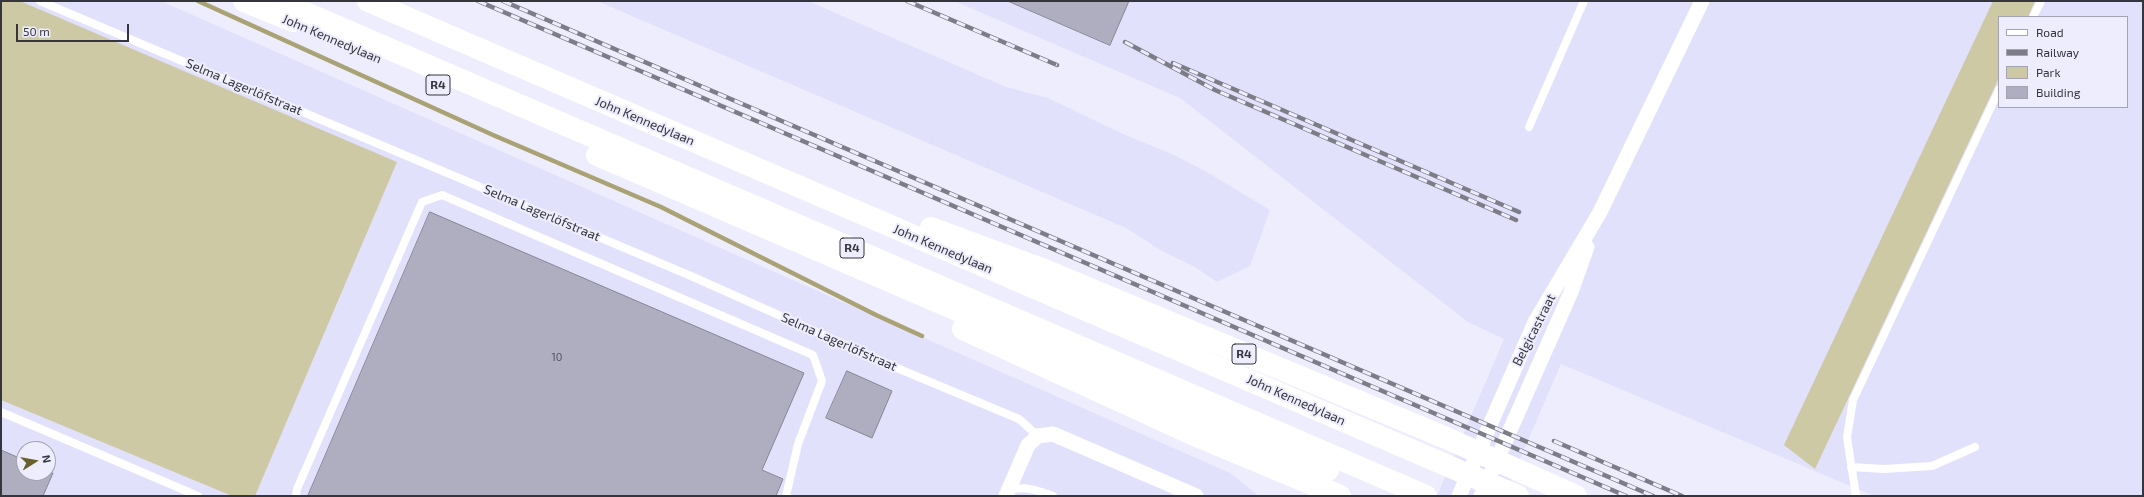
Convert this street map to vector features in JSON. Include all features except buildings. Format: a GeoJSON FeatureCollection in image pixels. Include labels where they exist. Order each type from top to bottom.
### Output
{"type":"FeatureCollection","features":[{"type":"Feature","properties":{"kind":"highway","name":"John Kennedylaan"},"geometry":{"type":"LineString","coordinates":[[244,1],[1389,496]]}},
{"type":"Feature","properties":{"kind":"highway","name":"John Kennedylaan"},"geometry":{"type":"LineString","coordinates":[[278,1],[1426,496]]}},
{"type":"Feature","properties":{"kind":"highway","name":"John Kennedylaan"},"geometry":{"type":"LineString","coordinates":[[368,1],[1518,496]]}},
{"type":"Feature","properties":{"kind":"highway"},"geometry":{"type":"LineString","coordinates":[[632,170],[1004,349],[1190,432],[1340,496]]}},
{"type":"Feature","properties":{"kind":"highway","name":"R4"},"geometry":{"type":"LineString","coordinates":[[787,182],[907,220],[1042,269],[1446,438],[1487,457]]}},
{"type":"Feature","properties":{"kind":"highway"},"geometry":{"type":"LineString","coordinates":[[1487,457],[1576,496]]}},
{"type":"Feature","properties":{"kind":"street","name":"Belgicastraat"},"geometry":{"type":"LineString","coordinates":[[1487,457],[1523,347],[1535,322],[1600,212],[1702,1]]}},
{"type":"Feature","properties":{"kind":"street","name":"Belgicastraat"},"geometry":{"type":"LineString","coordinates":[[1487,457],[1542,355],[1571,292],[1600,212]]}},
{"type":"Feature","properties":{"kind":"street"},"geometry":{"type":"LineString","coordinates":[[1008,493],[1028,445],[1038,436],[1053,434],[1196,496]]}},
{"type":"Feature","properties":{"kind":"street"},"geometry":{"type":"LineString","coordinates":[[1459,496],[1487,457]]}},
{"type":"Feature","properties":{"kind":"street"},"geometry":{"type":"LineString","coordinates":[[1482,496],[1487,457]]}},
{"type":"Feature","properties":{"kind":"lane","name":"Selma Lagerlöfstraat"},"geometry":{"type":"LineString","coordinates":[[40,1],[691,276],[904,371],[1019,419],[1038,436]]}},
{"type":"Feature","properties":{"kind":"lane"},"geometry":{"type":"LineString","coordinates":[[1529,127],[1584,1]]}},
{"type":"Feature","properties":{"kind":"lane"},"geometry":{"type":"LineString","coordinates":[[2034,16],[2041,1]]}},
{"type":"Feature","properties":{"kind":"lane"},"geometry":{"type":"LineString","coordinates":[[1856,496],[1847,437],[1853,400],[1998,92]]}},
{"type":"Feature","properties":{"kind":"lane"},"geometry":{"type":"LineString","coordinates":[[296,496],[297,489],[422,202],[442,195],[813,355],[822,381],[798,444],[786,496]]}},
{"type":"Feature","properties":{"kind":"lane"},"geometry":{"type":"LineString","coordinates":[[1,412],[198,496]]}},
{"type":"Feature","properties":{"kind":"lane"},"geometry":{"type":"LineString","coordinates":[[1851,466],[1884,469],[1932,466],[1975,447]]}},
{"type":"Feature","properties":{"kind":"lane"},"geometry":{"type":"LineString","coordinates":[[1008,493],[1018,487],[1030,488],[1053,496]]}},
{"type":"Feature","properties":{"kind":"shaded area"},"geometry":{"type":"Polygon","coordinates":[[[1,1],[161,1],[1230,473],[1259,496],[1,496],[1,1]]]}},
{"type":"Feature","properties":{"kind":"shaded area"},"geometry":{"type":"Polygon","coordinates":[[[597,1],[808,1],[1006,87],[1048,98],[1123,134],[1174,155],[1207,172],[1270,210],[1250,266],[1217,282],[1195,267],[1162,251],[1126,228],[597,1]]]}},
{"type":"Feature","properties":{"kind":"shaded area"},"geometry":{"type":"Polygon","coordinates":[[[954,1],[2143,1],[2143,496],[1874,496],[1561,364],[1504,496],[1437,496],[1504,339],[1468,322],[1180,98],[954,1]]]}},
{"type":"Feature","properties":{"kind":"green space"},"geometry":{"type":"Polygon","coordinates":[[[1,1],[20,1],[397,162],[255,496],[232,496],[1,400],[1,1]]]}},
{"type":"Feature","properties":{"kind":"green space"},"geometry":{"type":"Polygon","coordinates":[[[1993,1],[2035,1],[2028,16],[1998,16],[1998,80],[1815,469],[1784,445],[1993,1]]]}},
{"type":"Feature","properties":{"kind":"waterway"},"geometry":{"type":"LineString","coordinates":[[198,1],[493,135],[661,207],[876,315],[922,336]]}},
{"type":"Feature","properties":{"kind":"railway"},"geometry":{"type":"LineString","coordinates":[[478,1],[1626,496]]}},
{"type":"Feature","properties":{"kind":"railway"},"geometry":{"type":"LineString","coordinates":[[503,1],[1653,496]]}},
{"type":"Feature","properties":{"kind":"railway"},"geometry":{"type":"LineString","coordinates":[[907,1],[1057,65]]}},
{"type":"Feature","properties":{"kind":"railway"},"geometry":{"type":"LineString","coordinates":[[1125,42],[1215,90],[1516,220]]}},
{"type":"Feature","properties":{"kind":"railway"},"geometry":{"type":"LineString","coordinates":[[1173,63],[1519,212]]}},
{"type":"Feature","properties":{"kind":"railway"},"geometry":{"type":"LineString","coordinates":[[1554,441],[1682,496]]}}]}
